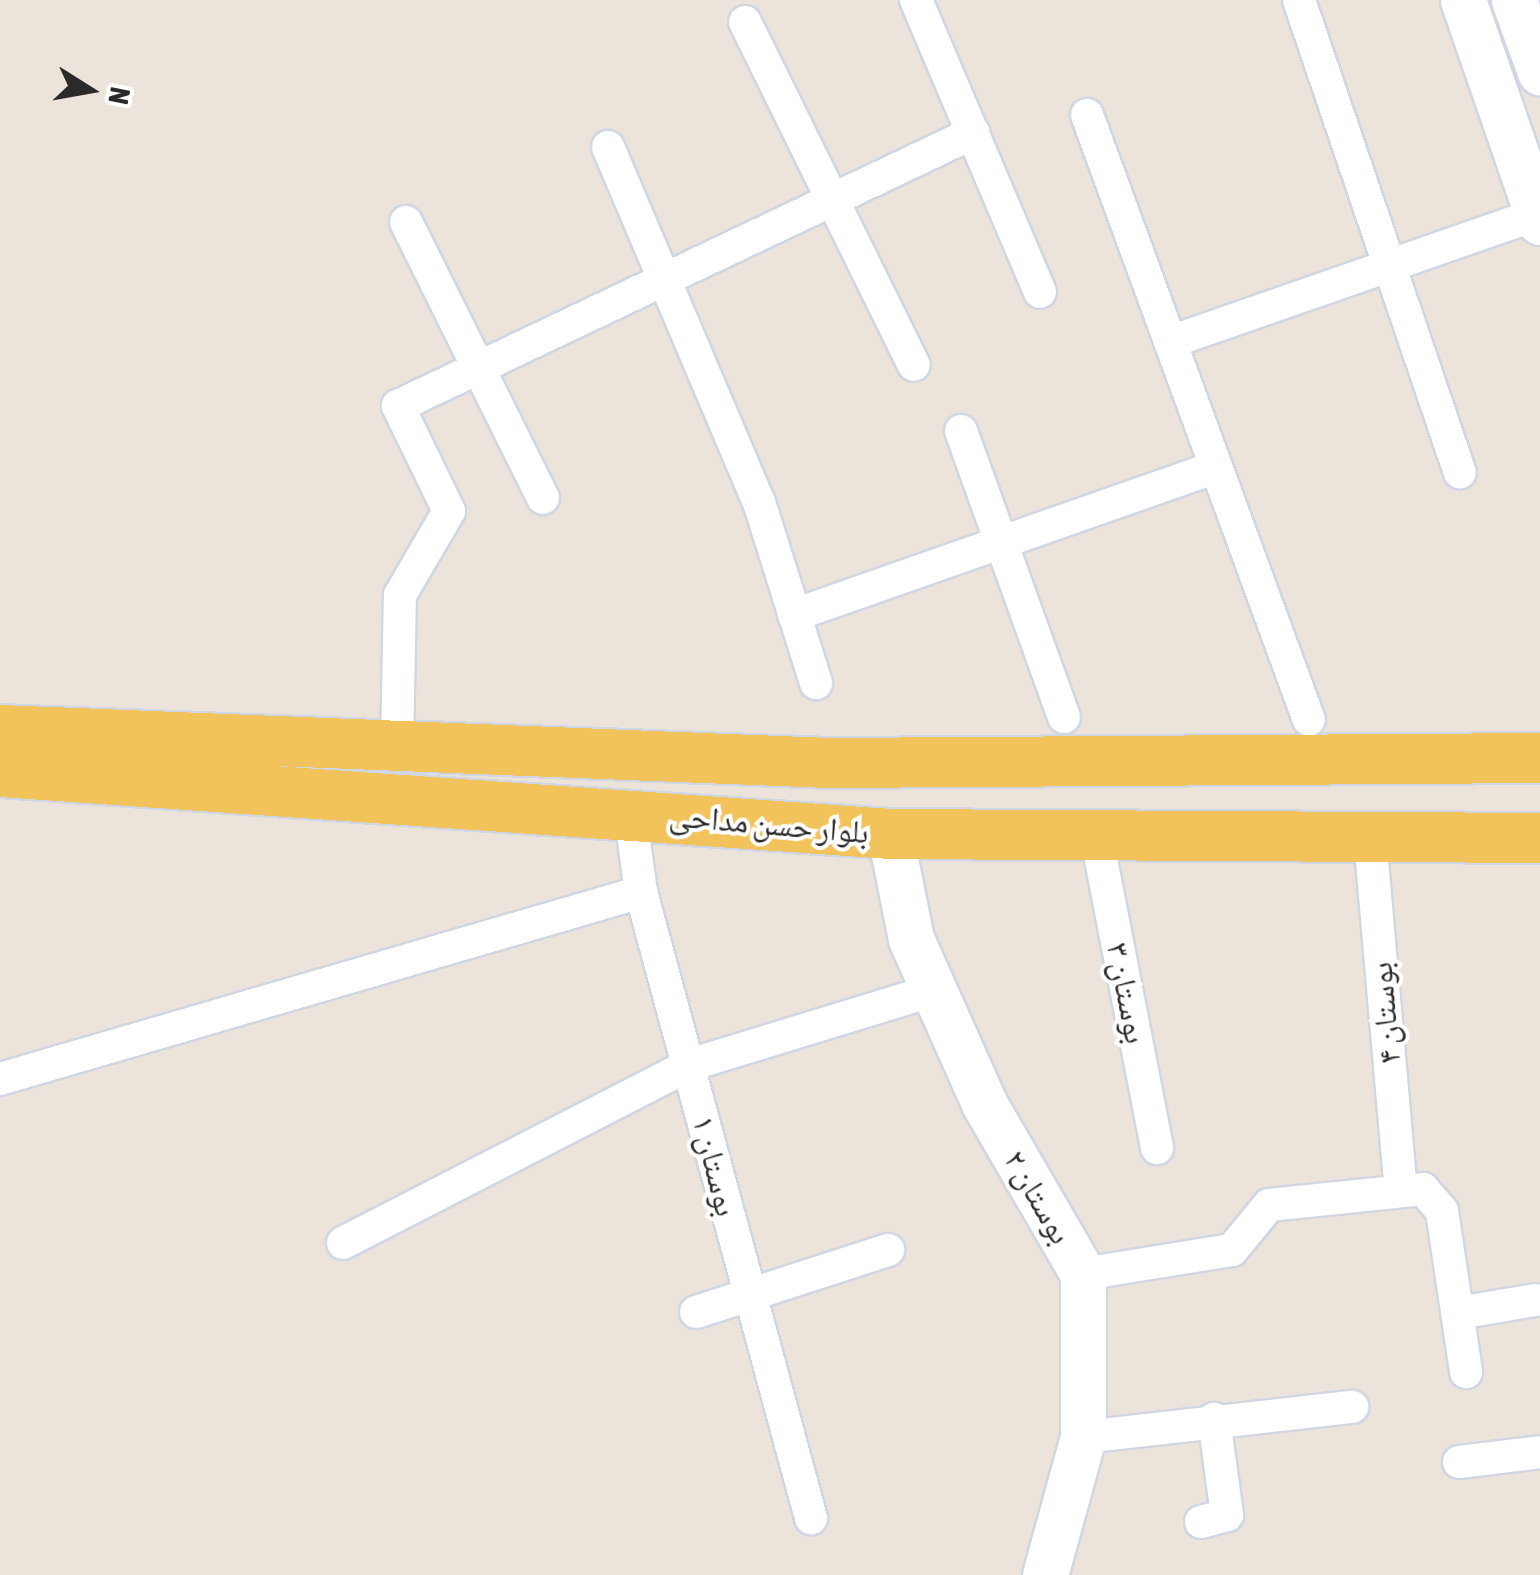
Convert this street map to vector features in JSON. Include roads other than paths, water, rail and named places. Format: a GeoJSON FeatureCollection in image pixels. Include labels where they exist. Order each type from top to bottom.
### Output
{"type":"FeatureCollection","features":[{"type":"Feature","properties":{"kind":"main road","name":"بلوار حسن مداحی"},"geometry":{"type":"LineString","coordinates":[[0,730],[890,762],[1064,738],[1540,758]]}},
{"type":"Feature","properties":{"kind":"main road"},"geometry":{"type":"LineString","coordinates":[[1064,738],[1034,780],[1028,808],[1079,839]]}},
{"type":"Feature","properties":{"kind":"main road"},"geometry":{"type":"LineString","coordinates":[[890,762],[907,777],[913,804],[890,834]]}},
{"type":"Feature","properties":{"kind":"main road","name":"بلوار حسن مداحی"},"geometry":{"type":"LineString","coordinates":[[0,772],[630,812],[890,834],[1079,839],[1540,838]]}},
{"type":"Feature","properties":{"kind":"street"},"geometry":{"type":"LineString","coordinates":[[916,0],[1040,292]]}},
{"type":"Feature","properties":{"kind":"street"},"geometry":{"type":"LineString","coordinates":[[1298,0],[1460,472]]}},
{"type":"Feature","properties":{"kind":"street"},"geometry":{"type":"LineString","coordinates":[[1170,342],[1539,218],[1463,0]]}},
{"type":"Feature","properties":{"kind":"street"},"geometry":{"type":"LineString","coordinates":[[1514,0],[1540,72]]}},
{"type":"Feature","properties":{"kind":"street"},"geometry":{"type":"LineString","coordinates":[[745,22],[914,365]]}},
{"type":"Feature","properties":{"kind":"street"},"geometry":{"type":"LineString","coordinates":[[1087,115],[1309,720]]}},
{"type":"Feature","properties":{"kind":"street"},"geometry":{"type":"LineString","coordinates":[[398,747],[400,595],[449,510],[398,406],[835,203],[972,133]]}},
{"type":"Feature","properties":{"kind":"street"},"geometry":{"type":"LineString","coordinates":[[608,148],[668,282],[816,683]]}},
{"type":"Feature","properties":{"kind":"street"},"geometry":{"type":"LineString","coordinates":[[406,222],[543,498]]}},
{"type":"Feature","properties":{"kind":"street"},"geometry":{"type":"LineString","coordinates":[[962,431],[1003,542],[1064,738]]}},
{"type":"Feature","properties":{"kind":"street"},"geometry":{"type":"LineString","coordinates":[[794,616],[1216,466]]}},
{"type":"Feature","properties":{"kind":"street","name":"بوستان ۱"},"geometry":{"type":"LineString","coordinates":[[630,812],[640,892],[689,1065],[746,1295],[812,1518]]}},
{"type":"Feature","properties":{"kind":"street","name":"بوستان ۲"},"geometry":{"type":"LineString","coordinates":[[890,834],[911,939],[986,1105],[1082,1274],[1083,1437],[1045,1575]]}},
{"type":"Feature","properties":{"kind":"street","name":"بوستان ۴"},"geometry":{"type":"LineString","coordinates":[[1370,838],[1401,1189]]}},
{"type":"Feature","properties":{"kind":"street","name":"بوستان ۳"},"geometry":{"type":"LineString","coordinates":[[1079,839],[1157,1148]]}},
{"type":"Feature","properties":{"kind":"street"},"geometry":{"type":"LineString","coordinates":[[0,1079],[640,892]]}},
{"type":"Feature","properties":{"kind":"street"},"geometry":{"type":"LineString","coordinates":[[343,1242],[689,1065],[934,990]]}},
{"type":"Feature","properties":{"kind":"street"},"geometry":{"type":"LineString","coordinates":[[1082,1274],[1232,1250],[1269,1205],[1401,1189],[1435,1194],[1459,1312],[1466,1372]]}},
{"type":"Feature","properties":{"kind":"street"},"geometry":{"type":"LineString","coordinates":[[696,1312],[888,1250]]}},
{"type":"Feature","properties":{"kind":"street"},"geometry":{"type":"LineString","coordinates":[[1459,1312],[1535,1300]]}},
{"type":"Feature","properties":{"kind":"street"},"geometry":{"type":"LineString","coordinates":[[1083,1437],[1214,1419],[1352,1407]]}},
{"type":"Feature","properties":{"kind":"street"},"geometry":{"type":"LineString","coordinates":[[1201,1522],[1228,1509],[1214,1419]]}},
{"type":"Feature","properties":{"kind":"street"},"geometry":{"type":"LineString","coordinates":[[1458,1462],[1540,1452]]}}]}
